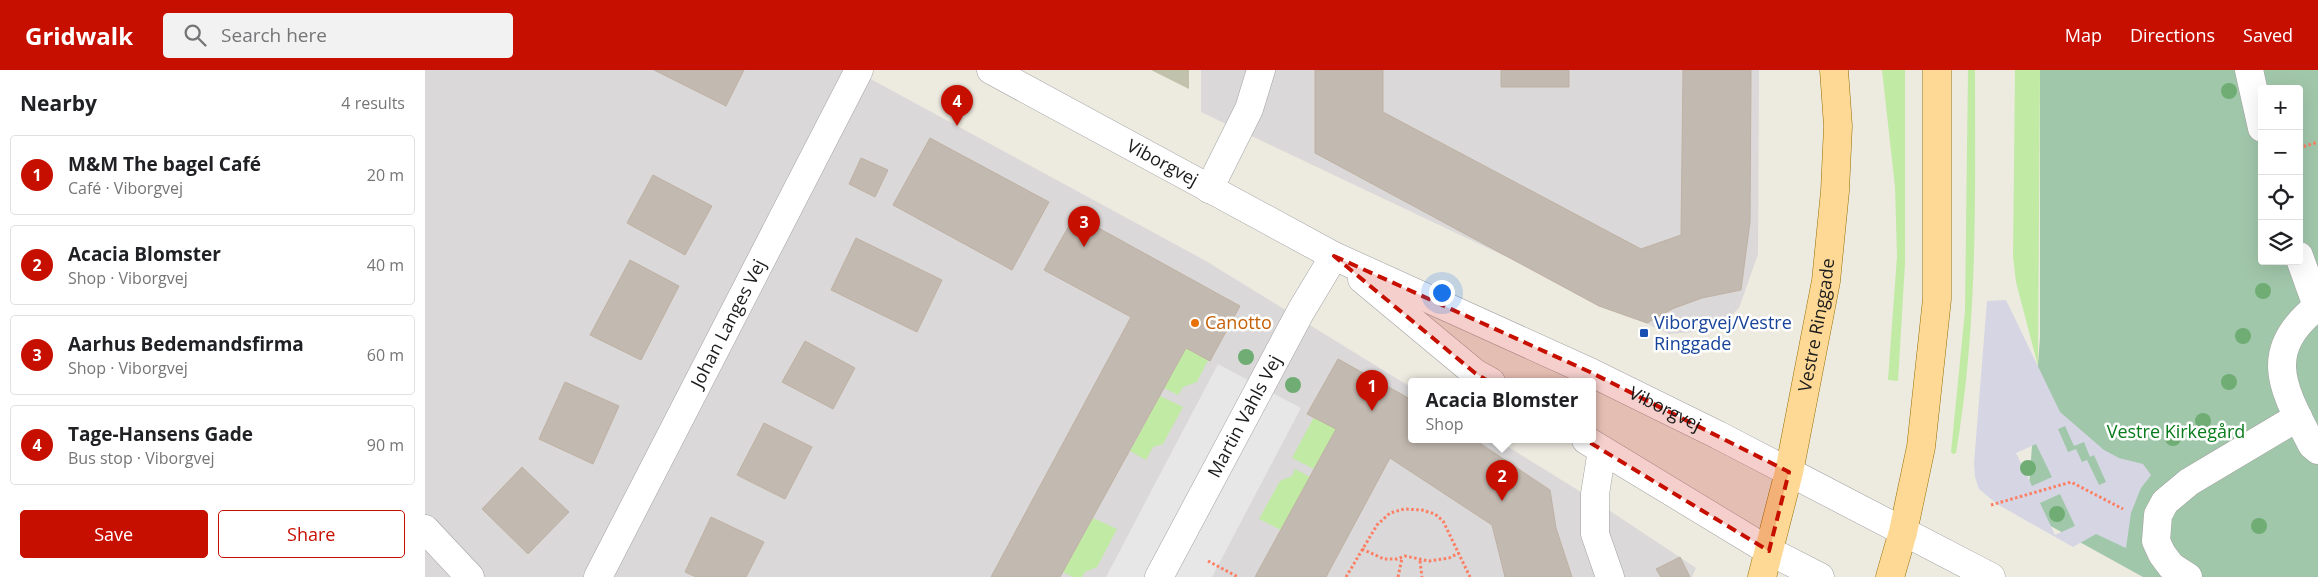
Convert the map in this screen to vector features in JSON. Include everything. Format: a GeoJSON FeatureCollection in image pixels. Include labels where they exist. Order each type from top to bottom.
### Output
{"type":"FeatureCollection","features":[{"type":"Feature","properties":{"kind":"main road","name":"Vestre Ringgade"},"geometry":{"type":"LineString","coordinates":[[1762,577],[1789,472],[1826,281],[1835,191],[1838,126],[1834,70]]}},
{"type":"Feature","properties":{"kind":"main road"},"geometry":{"type":"LineString","coordinates":[[1890,577],[1903,532],[1921,447],[1937,299],[1937,70]]}},
{"type":"Feature","properties":{"kind":"street","name":"Johan Langes Vej"},"geometry":{"type":"LineString","coordinates":[[598,577],[859,70]]}},
{"type":"Feature","properties":{"kind":"street","name":"Viborgvej"},"geometry":{"type":"LineString","coordinates":[[991,70],[1334,256],[1590,372],[1789,472],[1991,577]]}},
{"type":"Feature","properties":{"kind":"street"},"geometry":{"type":"LineString","coordinates":[[1209,189],[1249,109],[1261,70]]}},
{"type":"Feature","properties":{"kind":"street"},"geometry":{"type":"LineString","coordinates":[[2249,70],[2258,110]]}},
{"type":"Feature","properties":{"kind":"street","name":"Viborgvej"},"geometry":{"type":"LineString","coordinates":[[1334,256],[1475,373],[1484,378]]}},
{"type":"Feature","properties":{"kind":"street","name":"Martin Vahls Vej"},"geometry":{"type":"LineString","coordinates":[[1159,577],[1301,311],[1334,256]]}},
{"type":"Feature","properties":{"kind":"street"},"geometry":{"type":"LineString","coordinates":[[2302,265],[2318,306],[2293,328],[2281,357],[2285,390],[2312,445],[2318,450]]}},
{"type":"Feature","properties":{"kind":"street"},"geometry":{"type":"LineString","coordinates":[[2188,577],[2171,566],[2162,554],[2157,540],[2158,515],[2165,502],[2176,491],[2298,417]]}},
{"type":"Feature","properties":{"kind":"street"},"geometry":{"type":"LineString","coordinates":[[1594,445],[1769,551],[1820,577]]}},
{"type":"Feature","properties":{"kind":"street"},"geometry":{"type":"LineString","coordinates":[[1594,445],[1595,534],[1610,577]]}},
{"type":"Feature","properties":{"kind":"street"},"geometry":{"type":"LineString","coordinates":[[425,529],[470,577]]}},
{"type":"Feature","properties":{"kind":"path"},"geometry":{"type":"LineString","coordinates":[[2303,147],[2318,142]]}},
{"type":"Feature","properties":{"kind":"path"},"geometry":{"type":"LineString","coordinates":[[1991,505],[2071,482],[2157,528]]}},
{"type":"Feature","properties":{"kind":"path"},"geometry":{"type":"LineString","coordinates":[[1346,577],[1377,525],[1390,513],[1404,509],[1422,510],[1435,514],[1443,521],[1470,577]]}},
{"type":"Feature","properties":{"kind":"path"},"geometry":{"type":"LineString","coordinates":[[1362,549],[1384,559],[1403,558],[1405,556],[1421,561],[1449,558],[1459,553]]}},
{"type":"Feature","properties":{"kind":"path"},"geometry":{"type":"LineString","coordinates":[[1398,577],[1403,558]]}},
{"type":"Feature","properties":{"kind":"path"},"geometry":{"type":"LineString","coordinates":[[1421,561],[1422,577]]}},
{"type":"Feature","properties":{"kind":"highlighted area"},"geometry":{"type":"Polygon","coordinates":[[[1334,256],[1590,372],[1789,472],[1769,551],[1475,373],[1334,256]]]}},
{"type":"Feature","properties":{"kind":"shaded area"},"geometry":{"type":"Polygon","coordinates":[[[425,70],[854,70],[1206,261],[1408,386],[1408,443],[1502,443],[1589,497],[1696,568],[1692,577],[425,577],[425,70]]]}},
{"type":"Feature","properties":{"kind":"shaded area"},"geometry":{"type":"Polygon","coordinates":[[[1151,70],[1189,70],[1189,89],[1151,70]]]}},
{"type":"Feature","properties":{"kind":"shaded area"},"geometry":{"type":"Polygon","coordinates":[[[1201,70],[1759,70],[1758,254],[1739,308],[1716,330],[1669,334],[1201,112],[1201,70]]]}},
{"type":"Feature","properties":{"kind":"shaded area"},"geometry":{"type":"Polygon","coordinates":[[[2006,300],[2060,412],[2104,450],[2119,458],[2143,464],[2151,475],[2141,488],[2131,513],[2126,548],[2096,534],[2073,547],[1997,504],[1979,489],[1975,477],[1974,463],[1987,301],[2006,300]],[[2065,426],[2058,429],[2068,452],[2076,449],[2082,462],[2087,460],[2099,485],[2106,482],[2094,455],[2090,457],[2084,442],[2074,446],[2065,426]],[[2036,444],[2016,453],[2032,486],[2052,477],[2036,444]],[[2060,494],[2040,503],[2055,535],[2075,526],[2060,494]]]}},
{"type":"Feature","properties":{"kind":"shaded area"},"geometry":{"type":"Polygon","coordinates":[[[1218,364],[1301,408],[1212,577],[1106,577],[1218,364]]]}},
{"type":"Feature","properties":{"kind":"green space"},"geometry":{"type":"Polygon","coordinates":[[[1882,70],[1905,70],[1905,263],[1898,381],[1888,380],[1897,256],[1895,187],[1882,70]]]}},
{"type":"Feature","properties":{"kind":"green space"},"geometry":{"type":"Polygon","coordinates":[[[1968,70],[1975,70],[1974,262],[1972,310],[1963,405],[1956,453],[1953,454],[1951,452],[1965,311],[1968,70]]]}},
{"type":"Feature","properties":{"kind":"green space"},"geometry":{"type":"Polygon","coordinates":[[[2015,70],[2040,70],[2038,366],[2016,282],[2013,257],[2015,70]]]}},
{"type":"Feature","properties":{"kind":"green space","name":"Vestre Kirkegård"},"geometry":{"type":"Polygon","coordinates":[[[2040,70],[2318,70],[2318,577],[2143,577],[2027,513],[2040,338],[2040,70]]]}},
{"type":"Feature","properties":{"kind":"green space"},"geometry":{"type":"Polygon","coordinates":[[[1186,348],[1208,360],[1197,382],[1183,387],[1178,395],[1164,388],[1186,348]]]}},
{"type":"Feature","properties":{"kind":"green space"},"geometry":{"type":"Polygon","coordinates":[[[1160,396],[1183,407],[1163,444],[1153,447],[1146,460],[1130,451],[1160,396]]]}},
{"type":"Feature","properties":{"kind":"green space"},"geometry":{"type":"Polygon","coordinates":[[[1314,417],[1336,429],[1314,469],[1292,458],[1314,417]]]}},
{"type":"Feature","properties":{"kind":"green space"},"geometry":{"type":"Polygon","coordinates":[[[1295,469],[1310,477],[1281,530],[1259,519],[1280,481],[1292,476],[1295,469]]]}},
{"type":"Feature","properties":{"kind":"green space"},"geometry":{"type":"Polygon","coordinates":[[[1093,518],[1117,529],[1097,567],[1085,572],[1082,577],[1073,577],[1063,572],[1093,518]]]}},
{"type":"Feature","properties":{"kind":"building"},"geometry":{"type":"Polygon","coordinates":[[[654,70],[744,70],[726,106],[654,70]]]}},
{"type":"Feature","properties":{"kind":"building"},"geometry":{"type":"Polygon","coordinates":[[[1315,70],[1383,70],[1383,112],[1641,249],[1681,235],[1683,70],[1751,70],[1750,222],[1741,290],[1702,298],[1672,309],[1647,323],[1599,306],[1315,153],[1315,70]]]}},
{"type":"Feature","properties":{"kind":"building"},"geometry":{"type":"Polygon","coordinates":[[[1501,70],[1569,70],[1569,87],[1501,87],[1501,70]]]}},
{"type":"Feature","properties":{"kind":"building"},"geometry":{"type":"Polygon","coordinates":[[[930,138],[1049,202],[1012,270],[893,205],[930,138]]]}},
{"type":"Feature","properties":{"kind":"building"},"geometry":{"type":"Polygon","coordinates":[[[861,158],[888,170],[875,197],[849,184],[861,158]]]}},
{"type":"Feature","properties":{"kind":"building"},"geometry":{"type":"Polygon","coordinates":[[[653,175],[712,206],[685,255],[627,223],[653,175]]]}},
{"type":"Feature","properties":{"kind":"building"},"geometry":{"type":"Polygon","coordinates":[[[1075,215],[1240,306],[1210,361],[1186,348],[1060,577],[991,577],[1131,317],[1044,270],[1075,215]]]}},
{"type":"Feature","properties":{"kind":"building"},"geometry":{"type":"Polygon","coordinates":[[[856,238],[942,280],[917,332],[831,290],[856,238]]]}},
{"type":"Feature","properties":{"kind":"building"},"geometry":{"type":"Polygon","coordinates":[[[630,260],[679,286],[641,360],[590,335],[630,260]]]}},
{"type":"Feature","properties":{"kind":"building"},"geometry":{"type":"Polygon","coordinates":[[[805,341],[855,368],[833,409],[782,382],[805,341]]]}},
{"type":"Feature","properties":{"kind":"building"},"geometry":{"type":"Polygon","coordinates":[[[1338,359],[1408,398],[1408,443],[1480,443],[1550,490],[1556,528],[1572,577],[1505,577],[1492,525],[1390,458],[1326,577],[1255,577],[1336,429],[1307,414],[1338,359]]]}},
{"type":"Feature","properties":{"kind":"building"},"geometry":{"type":"Polygon","coordinates":[[[565,382],[619,406],[593,464],[539,439],[565,382]]]}},
{"type":"Feature","properties":{"kind":"building"},"geometry":{"type":"Polygon","coordinates":[[[764,423],[812,447],[785,499],[737,475],[764,423]]]}},
{"type":"Feature","properties":{"kind":"building"},"geometry":{"type":"Polygon","coordinates":[[[522,467],[569,512],[528,554],[482,509],[522,467]]]}},
{"type":"Feature","properties":{"kind":"building"},"geometry":{"type":"Polygon","coordinates":[[[711,517],[764,542],[746,577],[696,577],[685,572],[711,517]]]}},
{"type":"Feature","properties":{"kind":"building"},"geometry":{"type":"Polygon","coordinates":[[[1680,557],[1690,577],[1661,577],[1656,569],[1680,557]]]}},
{"type":"Feature","properties":{"kind":"place","name":"Tage-Hansens Gade"},"geometry":{"type":"Point","coordinates":[957,126]}},
{"type":"Feature","properties":{"kind":"place","name":"Aarhus Bedemandsfirma"},"geometry":{"type":"Point","coordinates":[1084,247]}},
{"type":"Feature","properties":{"kind":"place","name":"Canotto"},"geometry":{"type":"Point","coordinates":[1195,323]}},
{"type":"Feature","properties":{"kind":"place","name":"Viborgvej/Vestre Ringgade"},"geometry":{"type":"Point","coordinates":[1644,333]}},
{"type":"Feature","properties":{"kind":"place","name":"M&M The bagel Café"},"geometry":{"type":"Point","coordinates":[1372,411]}},
{"type":"Feature","properties":{"kind":"place","name":"Acacia Blomster"},"geometry":{"type":"Point","coordinates":[1502,501]}}]}
